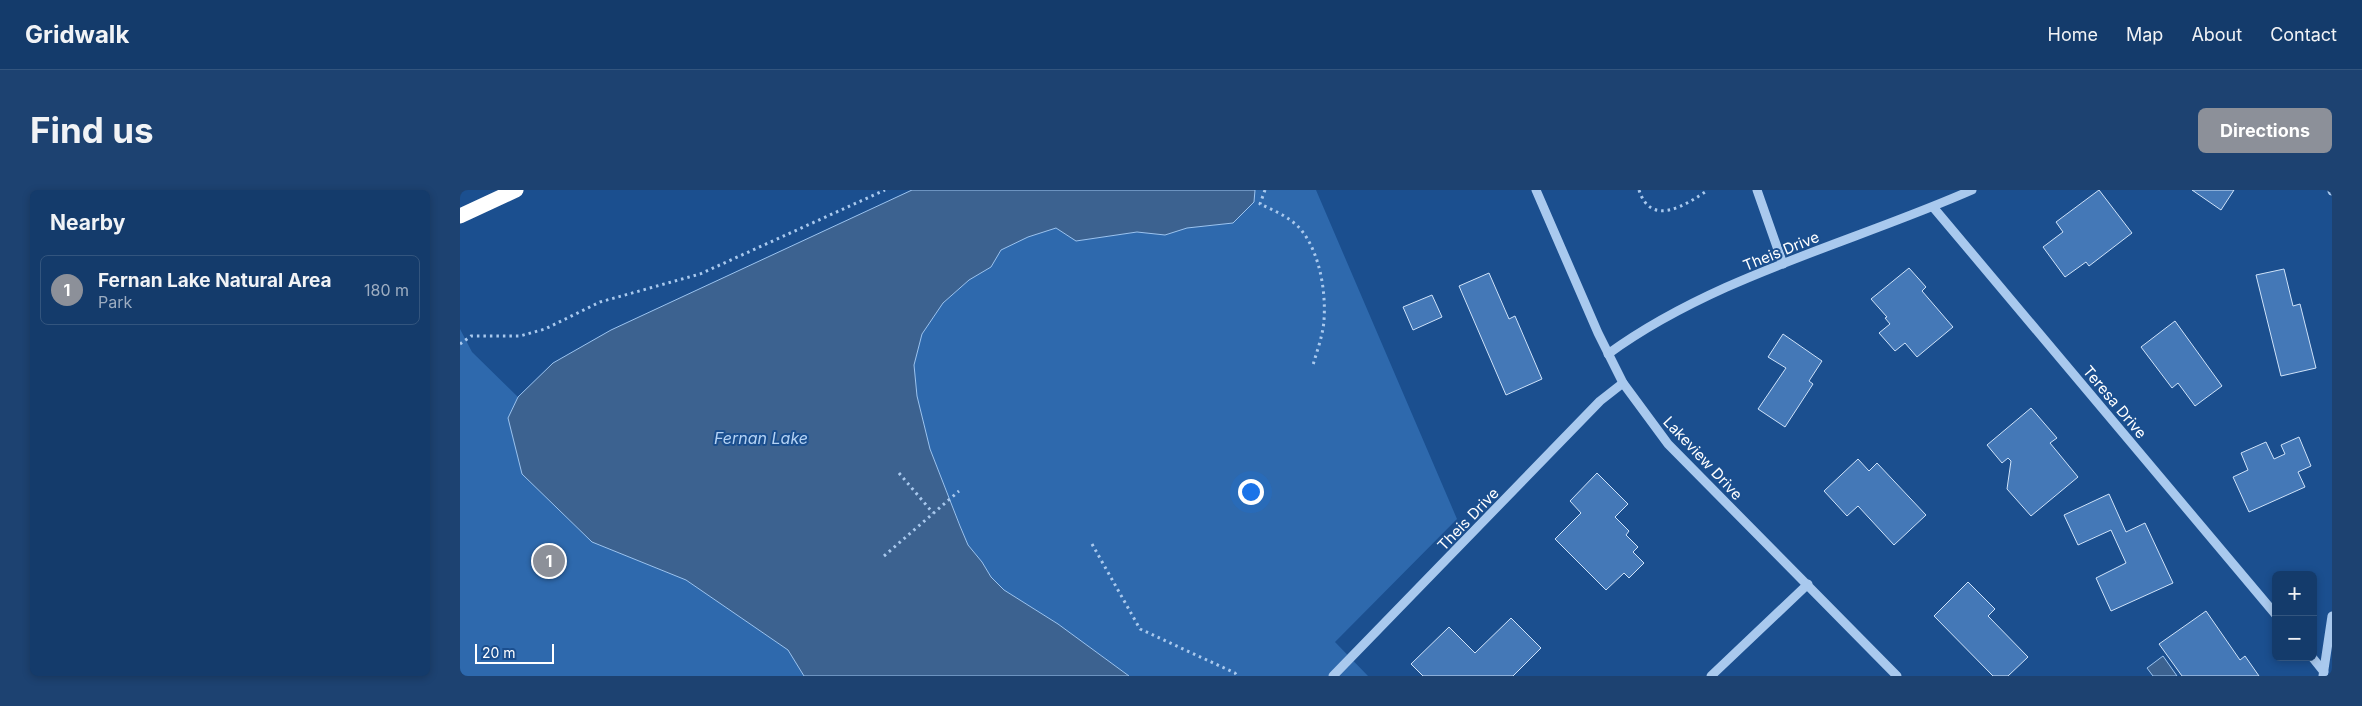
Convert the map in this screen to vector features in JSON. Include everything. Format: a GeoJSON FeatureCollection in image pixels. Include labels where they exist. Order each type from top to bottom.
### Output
{"type":"FeatureCollection","features":[{"type":"Feature","properties":{"kind":"highway"},"geometry":{"type":"LineString","coordinates":[[460,216],[516,190]]}},
{"type":"Feature","properties":{"kind":"street","name":"Lakeview Drive"},"geometry":{"type":"LineString","coordinates":[[1536,190],[1622,383],[1668,444],[1897,676]]}},
{"type":"Feature","properties":{"kind":"street"},"geometry":{"type":"LineString","coordinates":[[1757,190],[1783,264]]}},
{"type":"Feature","properties":{"kind":"street","name":"Theis Drive"},"geometry":{"type":"LineString","coordinates":[[1608,354],[1633,335],[1697,300],[1783,264],[1933,208],[1972,190]]}},
{"type":"Feature","properties":{"kind":"street","name":"Teresa Drive"},"geometry":{"type":"LineString","coordinates":[[1933,208],[2272,609]]}},
{"type":"Feature","properties":{"kind":"street","name":"Theis Drive"},"geometry":{"type":"LineString","coordinates":[[1333,676],[1600,401],[1622,383]]}},
{"type":"Feature","properties":{"kind":"street"},"geometry":{"type":"LineString","coordinates":[[1711,676],[1808,584]]}},
{"type":"Feature","properties":{"kind":"street"},"geometry":{"type":"LineString","coordinates":[[2324,674],[2332,616]]}},
{"type":"Feature","properties":{"kind":"street"},"geometry":{"type":"LineString","coordinates":[[2315,661],[2324,674]]}},
{"type":"Feature","properties":{"kind":"path"},"geometry":{"type":"LineString","coordinates":[[460,344],[470,336],[520,336],[545,329],[600,302],[700,274],[885,190]]}},
{"type":"Feature","properties":{"kind":"path"},"geometry":{"type":"LineString","coordinates":[[1265,190],[1260,204],[1284,216],[1303,231],[1318,262],[1323,294],[1324,321],[1313,365]]}},
{"type":"Feature","properties":{"kind":"path"},"geometry":{"type":"LineString","coordinates":[[1639,190],[1641,198],[1652,209],[1669,212],[1708,190]]}},
{"type":"Feature","properties":{"kind":"path"},"geometry":{"type":"LineString","coordinates":[[899,473],[933,512]]}},
{"type":"Feature","properties":{"kind":"path"},"geometry":{"type":"LineString","coordinates":[[884,556],[959,491]]}},
{"type":"Feature","properties":{"kind":"path"},"geometry":{"type":"LineString","coordinates":[[1092,544],[1140,629],[1236,673],[1237,676]]}},
{"type":"Feature","properties":{"kind":"shaded area"},"geometry":{"type":"Polygon","coordinates":[[[1255,190],[1316,190],[1457,519],[1335,642],[1368,676],[1129,676],[1058,624],[1004,590],[991,577],[968,545],[930,449],[917,396],[914,365],[922,334],[943,303],[969,280],[991,267],[1001,250],[1028,237],[1056,228],[1076,241],[1138,232],[1165,235],[1187,228],[1233,223],[1254,202],[1255,190]]]}},
{"type":"Feature","properties":{"kind":"shaded area"},"geometry":{"type":"Polygon","coordinates":[[[460,329],[472,352],[518,397],[508,418],[522,474],[592,542],[686,580],[788,650],[804,676],[460,676],[460,329]]]}},
{"type":"Feature","properties":{"kind":"water","name":"Fernan Lake"},"geometry":{"type":"Polygon","coordinates":[[[912,190],[1255,190],[1254,202],[1233,223],[1187,228],[1165,235],[1137,232],[1076,241],[1056,228],[1028,237],[1001,250],[991,267],[969,280],[943,303],[922,334],[914,365],[917,396],[930,449],[968,545],[991,577],[1004,590],[1058,624],[1129,676],[804,676],[788,650],[686,580],[592,542],[522,474],[508,418],[518,397],[553,363],[611,330],[912,190]]]}},
{"type":"Feature","properties":{"kind":"water"},"geometry":{"type":"Polygon","coordinates":[[[2163,656],[2177,676],[2153,676],[2147,668],[2163,656]]]}},
{"type":"Feature","properties":{"kind":"building"},"geometry":{"type":"Polygon","coordinates":[[[2099,190],[2132,233],[2089,266],[2086,262],[2065,277],[2043,247],[2063,232],[2056,222],[2099,190]]]}},
{"type":"Feature","properties":{"kind":"building"},"geometry":{"type":"Polygon","coordinates":[[[2192,190],[2234,190],[2221,210],[2192,190]]]}},
{"type":"Feature","properties":{"kind":"building"},"geometry":{"type":"Polygon","coordinates":[[[1909,268],[1926,287],[1922,291],[1953,327],[1917,357],[1905,343],[1895,351],[1879,333],[1890,324],[1885,318],[1887,317],[1871,299],[1909,268]]]}},
{"type":"Feature","properties":{"kind":"building"},"geometry":{"type":"Polygon","coordinates":[[[2284,269],[2293,306],[2300,304],[2316,368],[2281,376],[2256,275],[2284,269]]]}},
{"type":"Feature","properties":{"kind":"building"},"geometry":{"type":"Polygon","coordinates":[[[1489,273],[1509,319],[1515,316],[1542,379],[1506,395],[1459,286],[1489,273]]]}},
{"type":"Feature","properties":{"kind":"building"},"geometry":{"type":"Polygon","coordinates":[[[1432,295],[1442,317],[1413,330],[1403,307],[1432,295]]]}},
{"type":"Feature","properties":{"kind":"building"},"geometry":{"type":"Polygon","coordinates":[[[2175,321],[2222,386],[2195,406],[2178,383],[2172,388],[2141,347],[2175,321]]]}},
{"type":"Feature","properties":{"kind":"building"},"geometry":{"type":"Polygon","coordinates":[[[1783,334],[1822,361],[1809,381],[1813,384],[1785,427],[1758,409],[1786,368],[1768,357],[1783,334]]]}},
{"type":"Feature","properties":{"kind":"building"},"geometry":{"type":"Polygon","coordinates":[[[2031,408],[2057,438],[2050,443],[2078,477],[2031,516],[2007,489],[2011,461],[2008,458],[2002,463],[1987,445],[2031,408]]]}},
{"type":"Feature","properties":{"kind":"building"},"geometry":{"type":"Polygon","coordinates":[[[2299,437],[2311,466],[2298,472],[2305,487],[2249,512],[2233,477],[2248,470],[2241,453],[2266,442],[2274,459],[2285,454],[2281,445],[2299,437]]]}},
{"type":"Feature","properties":{"kind":"building"},"geometry":{"type":"Polygon","coordinates":[[[1858,459],[1869,471],[1877,463],[1926,515],[1894,545],[1858,506],[1847,516],[1824,491],[1858,459]]]}},
{"type":"Feature","properties":{"kind":"building"},"geometry":{"type":"Polygon","coordinates":[[[1597,473],[1628,504],[1615,517],[1629,531],[1626,535],[1638,547],[1633,552],[1644,563],[1629,578],[1624,573],[1606,590],[1555,539],[1581,513],[1570,501],[1597,473]]]}},
{"type":"Feature","properties":{"kind":"building"},"geometry":{"type":"Polygon","coordinates":[[[2109,494],[2126,532],[2145,523],[2173,583],[2111,611],[2096,578],[2126,563],[2111,530],[2078,545],[2064,515],[2109,494]]]}},
{"type":"Feature","properties":{"kind":"building"},"geometry":{"type":"Polygon","coordinates":[[[1968,582],[1995,609],[1988,616],[2028,657],[2008,676],[1993,676],[1934,616],[1968,582]]]}},
{"type":"Feature","properties":{"kind":"building"},"geometry":{"type":"Polygon","coordinates":[[[2206,611],[2240,660],[2245,656],[2259,676],[2182,676],[2159,644],[2206,611]]]}},
{"type":"Feature","properties":{"kind":"building"},"geometry":{"type":"Polygon","coordinates":[[[1511,618],[1541,648],[1513,676],[1423,676],[1411,664],[1449,627],[1475,653],[1511,618]]]}},
{"type":"Feature","properties":{"kind":"place","name":"Fernan Lake Natural Area"},"geometry":{"type":"Point","coordinates":[549,561]}}]}
